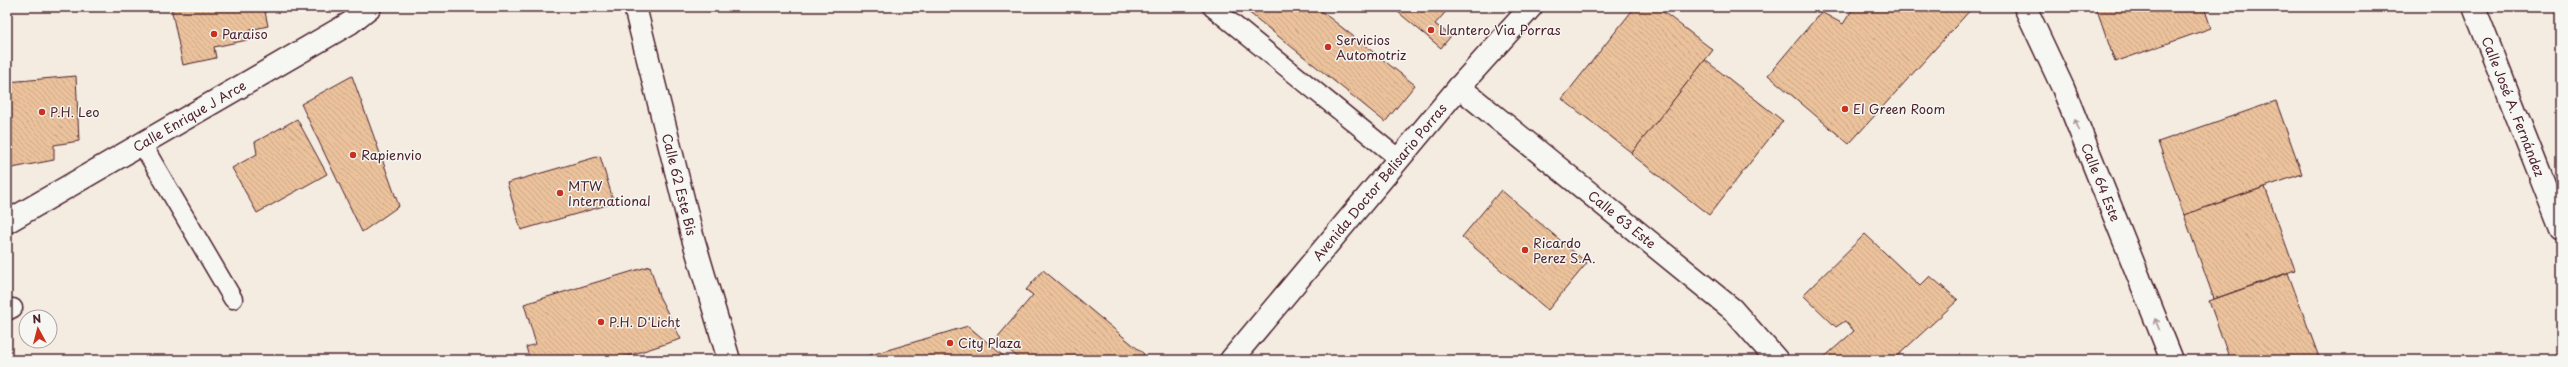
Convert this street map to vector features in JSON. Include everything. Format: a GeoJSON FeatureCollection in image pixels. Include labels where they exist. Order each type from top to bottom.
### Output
{"type":"FeatureCollection","features":[{"type":"Feature","properties":{"kind":"street","name":"Calle Enrique J Arce"},"geometry":{"type":"LineString","coordinates":[[7,222],[142,144],[349,15],[370,7]]}},
{"type":"Feature","properties":{"kind":"street","name":"Calle 62 Este Bis"},"geometry":{"type":"LineString","coordinates":[[635,7],[692,235],[729,360]]}},
{"type":"Feature","properties":{"kind":"street","name":"Avenida Doctor Belisario Porras"},"geometry":{"type":"LineString","coordinates":[[1231,360],[1459,87],[1531,7]]}},
{"type":"Feature","properties":{"kind":"street","name":"Calle 64 Este"},"geometry":{"type":"LineString","coordinates":[[2025,7],[2062,88],[2172,360]]}},
{"type":"Feature","properties":{"kind":"street","name":"Calle José A. Fernández"},"geometry":{"type":"LineString","coordinates":[[2474,7],[2561,228]]}},
{"type":"Feature","properties":{"kind":"street","name":"Calle 63 Este"},"geometry":{"type":"LineString","coordinates":[[1459,87],[1732,309],[1777,360]]}},
{"type":"Feature","properties":{"kind":"lane"},"geometry":{"type":"LineString","coordinates":[[1212,7],[1399,159]]}},
{"type":"Feature","properties":{"kind":"lane"},"geometry":{"type":"LineString","coordinates":[[142,144],[233,299]]}},
{"type":"Feature","properties":{"kind":"building","name":"Paraiso"},"geometry":{"type":"Polygon","coordinates":[[[171,7],[264,7],[268,26],[250,30],[252,39],[214,47],[216,58],[183,65],[171,7]]]}},
{"type":"Feature","properties":{"kind":"building","name":"Servicios Automotriz"},"geometry":{"type":"Polygon","coordinates":[[[1242,7],[1316,7],[1415,85],[1385,122],[1242,7]]]}},
{"type":"Feature","properties":{"kind":"building","name":"Llantero Via Porras"},"geometry":{"type":"Polygon","coordinates":[[[1392,7],[1450,7],[1435,24],[1451,36],[1441,48],[1392,7]]]}},
{"type":"Feature","properties":{"kind":"building"},"geometry":{"type":"Polygon","coordinates":[[[1635,7],[1657,7],[1713,50],[1632,153],[1562,99],[1635,7]]]}},
{"type":"Feature","properties":{"kind":"building","name":"El Green Room"},"geometry":{"type":"Polygon","coordinates":[[[1854,7],[1973,7],[1849,144],[1768,75],[1821,12],[1843,24],[1854,7]]]}},
{"type":"Feature","properties":{"kind":"building"},"geometry":{"type":"Polygon","coordinates":[[[2096,7],[2204,7],[2211,28],[2115,62],[2096,7]]]}},
{"type":"Feature","properties":{"kind":"building"},"geometry":{"type":"Polygon","coordinates":[[[1705,60],[1783,121],[1709,215],[1631,154],[1705,60]]]}},
{"type":"Feature","properties":{"kind":"building","name":"P.H. Leo"},"geometry":{"type":"Polygon","coordinates":[[[76,76],[79,141],[54,145],[54,160],[7,169],[7,82],[76,76]]]}},
{"type":"Feature","properties":{"kind":"building","name":"Rapienvio"},"geometry":{"type":"Polygon","coordinates":[[[352,76],[399,206],[362,232],[301,104],[352,76]]]}},
{"type":"Feature","properties":{"kind":"building"},"geometry":{"type":"Polygon","coordinates":[[[2276,101],[2302,174],[2184,215],[2158,142],[2276,101]]]}},
{"type":"Feature","properties":{"kind":"building"},"geometry":{"type":"Polygon","coordinates":[[[297,119],[327,174],[257,213],[232,168],[257,154],[255,142],[297,119]]]}},
{"type":"Feature","properties":{"kind":"building","name":"MTW International"},"geometry":{"type":"Polygon","coordinates":[[[600,156],[614,203],[521,230],[507,183],[600,156]]]}},
{"type":"Feature","properties":{"kind":"building"},"geometry":{"type":"Polygon","coordinates":[[[2265,187],[2295,270],[2214,299],[2184,215],[2265,187]]]}},
{"type":"Feature","properties":{"kind":"building","name":"Ricardo Perez S.A."},"geometry":{"type":"Polygon","coordinates":[[[1501,190],[1587,263],[1548,310],[1462,237],[1501,190]]]}},
{"type":"Feature","properties":{"kind":"building"},"geometry":{"type":"Polygon","coordinates":[[[1865,234],[1920,286],[1930,276],[1958,300],[1893,360],[1821,360],[1854,331],[1845,321],[1836,327],[1803,295],[1865,234]]]}},
{"type":"Feature","properties":{"kind":"building","name":"P.H. D'Licht"},"geometry":{"type":"Polygon","coordinates":[[[650,266],[659,296],[681,339],[615,360],[530,360],[526,347],[536,344],[524,304],[650,266]]]}},
{"type":"Feature","properties":{"kind":"building"},"geometry":{"type":"Polygon","coordinates":[[[1043,270],[1144,354],[1139,360],[1021,360],[996,339],[1033,295],[1026,290],[1043,270]]]}},
{"type":"Feature","properties":{"kind":"building"},"geometry":{"type":"Polygon","coordinates":[[[2288,273],[2320,360],[2230,360],[2209,301],[2288,273]]]}},
{"type":"Feature","properties":{"kind":"building","name":"City Plaza"},"geometry":{"type":"Polygon","coordinates":[[[968,326],[1008,360],[854,360],[968,326]]]}},
{"type":"Feature","properties":{"kind":"place","name":"Llantero Via Porras"},"geometry":{"type":"Point","coordinates":[1431,30]}},
{"type":"Feature","properties":{"kind":"place","name":"Paraiso"},"geometry":{"type":"Point","coordinates":[214,34]}},
{"type":"Feature","properties":{"kind":"place","name":"Servicios Automotriz"},"geometry":{"type":"Point","coordinates":[1328,47]}},
{"type":"Feature","properties":{"kind":"place","name":"El Green Room"},"geometry":{"type":"Point","coordinates":[1845,109]}},
{"type":"Feature","properties":{"kind":"place","name":"P.H. Leo"},"geometry":{"type":"Point","coordinates":[42,112]}},
{"type":"Feature","properties":{"kind":"place","name":"Rapienvio"},"geometry":{"type":"Point","coordinates":[353,155]}},
{"type":"Feature","properties":{"kind":"place","name":"MTW International"},"geometry":{"type":"Point","coordinates":[560,193]}},
{"type":"Feature","properties":{"kind":"place","name":"Ricardo Perez S.A."},"geometry":{"type":"Point","coordinates":[1525,250]}},
{"type":"Feature","properties":{"kind":"place","name":"P.H. D'Licht"},"geometry":{"type":"Point","coordinates":[601,322]}},
{"type":"Feature","properties":{"kind":"place","name":"City Plaza"},"geometry":{"type":"Point","coordinates":[950,343]}}]}
